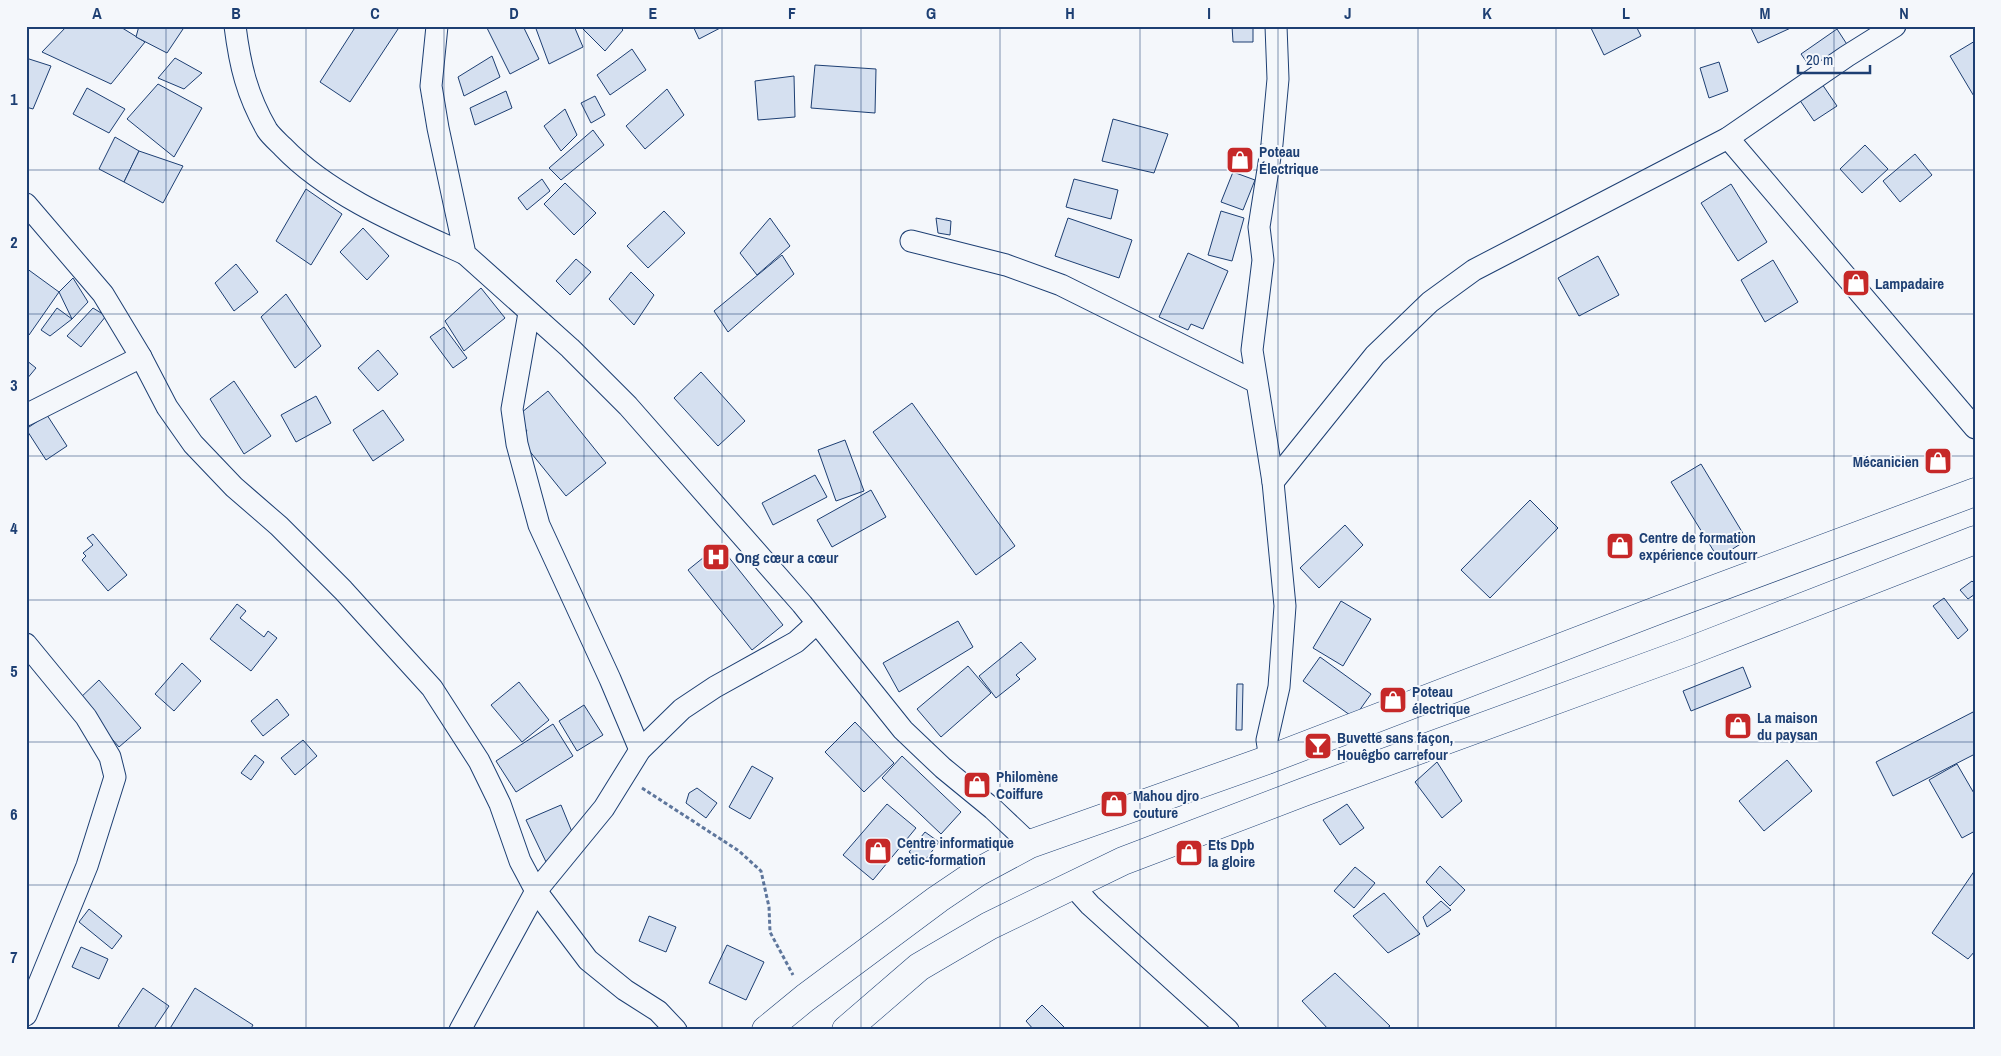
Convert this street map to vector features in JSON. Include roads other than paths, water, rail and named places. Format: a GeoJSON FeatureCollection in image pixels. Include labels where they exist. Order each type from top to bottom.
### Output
{"type":"FeatureCollection","features":[{"type":"Feature","properties":{"kind":"main road"},"geometry":{"type":"LineString","coordinates":[[766,1030],[805,998],[938,899],[978,872],[1030,844],[1270,759],[1652,612],[1975,492]]}},
{"type":"Feature","properties":{"kind":"main road"},"geometry":{"type":"LineString","coordinates":[[846,1030],[919,966],[989,926],[1123,862],[1304,792],[1687,652],[1975,540]]}},
{"type":"Feature","properties":{"kind":"street"},"geometry":{"type":"LineString","coordinates":[[235,26],[246,88],[268,132],[298,163],[342,194],[416,232],[465,254],[570,348],[628,406],[817,623],[903,730],[943,768],[993,809],[1030,844]]}},
{"type":"Feature","properties":{"kind":"street"},"geometry":{"type":"LineString","coordinates":[[437,26],[431,86],[465,254]]}},
{"type":"Feature","properties":{"kind":"street"},"geometry":{"type":"LineString","coordinates":[[1270,759],[1267,740],[1279,687],[1285,606],[1273,482],[1252,350],[1263,260],[1259,227],[1272,144],[1278,79],[1276,26]]}},
{"type":"Feature","properties":{"kind":"street"},"geometry":{"type":"LineString","coordinates":[[1273,482],[1375,355],[1430,302],[1474,270],[1728,138],[1895,26]]}},
{"type":"Feature","properties":{"kind":"street"},"geometry":{"type":"LineString","coordinates":[[1728,138],[1975,428]]}},
{"type":"Feature","properties":{"kind":"street"},"geometry":{"type":"LineString","coordinates":[[26,204],[103,294],[141,357],[167,407],[193,444],[234,487],[280,526],[344,590],[432,688],[479,760],[500,804],[520,861],[536,891],[588,960],[625,990],[658,1011],[676,1030]]}},
{"type":"Feature","properties":{"kind":"street"},"geometry":{"type":"LineString","coordinates":[[911,241],[1006,265],[1061,285],[1256,382]]}},
{"type":"Feature","properties":{"kind":"street"},"geometry":{"type":"LineString","coordinates":[[529,313],[512,409],[517,444],[539,525],[610,679],[640,750]]}},
{"type":"Feature","properties":{"kind":"street"},"geometry":{"type":"LineString","coordinates":[[26,414],[141,357]]}},
{"type":"Feature","properties":{"kind":"street"},"geometry":{"type":"LineString","coordinates":[[460,1030],[536,891],[604,808],[640,750],[682,709],[715,687],[796,642],[817,623]]}},
{"type":"Feature","properties":{"kind":"street"},"geometry":{"type":"LineString","coordinates":[[26,644],[86,717],[110,757],[115,778],[87,866],[26,1015]]}},
{"type":"Feature","properties":{"kind":"street"},"geometry":{"type":"LineString","coordinates":[[1073,886],[1090,905],[1228,1030]]}},
{"type":"Feature","properties":{"kind":"place","name":"Poteau Électrique"},"geometry":{"type":"Point","coordinates":[1240,160]}},
{"type":"Feature","properties":{"kind":"place","name":"Lampadaire"},"geometry":{"type":"Point","coordinates":[1856,283]}},
{"type":"Feature","properties":{"kind":"place","name":"Mécanicien"},"geometry":{"type":"Point","coordinates":[1938,461]}},
{"type":"Feature","properties":{"kind":"place","name":"Centre de formation expérience coutourr"},"geometry":{"type":"Point","coordinates":[1620,546]}},
{"type":"Feature","properties":{"kind":"place","name":"Ong cœur a cœur"},"geometry":{"type":"Point","coordinates":[716,557]}},
{"type":"Feature","properties":{"kind":"place","name":"Poteau électrique"},"geometry":{"type":"Point","coordinates":[1393,700]}},
{"type":"Feature","properties":{"kind":"place","name":"La maison du paysan"},"geometry":{"type":"Point","coordinates":[1738,726]}},
{"type":"Feature","properties":{"kind":"place","name":"Buvette sans façon, Houêgbo carrefour"},"geometry":{"type":"Point","coordinates":[1318,746]}},
{"type":"Feature","properties":{"kind":"place","name":"Philomène Coiffure"},"geometry":{"type":"Point","coordinates":[977,785]}},
{"type":"Feature","properties":{"kind":"place","name":"Mahou djro couture"},"geometry":{"type":"Point","coordinates":[1114,804]}},
{"type":"Feature","properties":{"kind":"place","name":"Centre informatique cetic-formation"},"geometry":{"type":"Point","coordinates":[878,851]}},
{"type":"Feature","properties":{"kind":"place","name":"Ets Dpb la gloire"},"geometry":{"type":"Point","coordinates":[1189,853]}}]}
